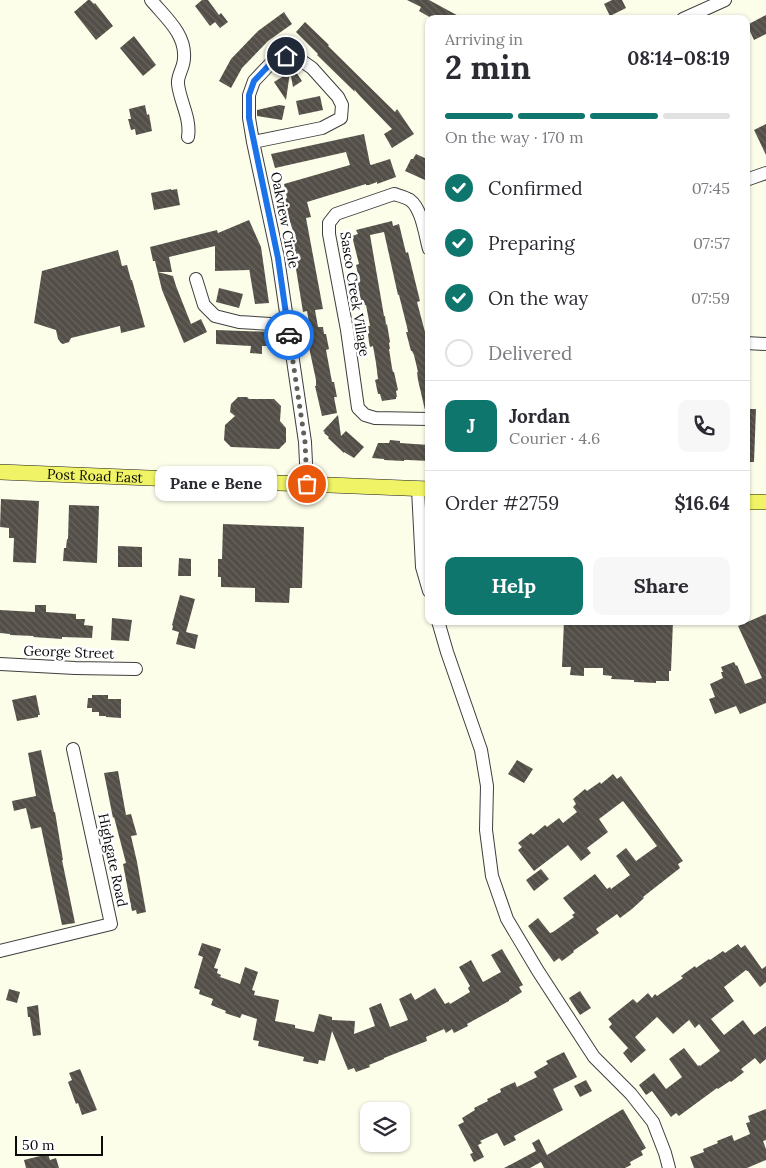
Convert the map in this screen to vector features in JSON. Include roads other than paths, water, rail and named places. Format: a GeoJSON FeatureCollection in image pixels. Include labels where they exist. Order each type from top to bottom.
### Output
{"type":"FeatureCollection","features":[{"type":"Feature","properties":{"kind":"main road","name":"Post Road East"},"geometry":{"type":"LineString","coordinates":[[0,472],[423,489]]}},
{"type":"Feature","properties":{"kind":"main road"},"geometry":{"type":"LineString","coordinates":[[750,502],[766,502]]}},
{"type":"Feature","properties":{"kind":"street"},"geometry":{"type":"LineString","coordinates":[[151,0],[175,27],[183,48],[184,63],[179,74],[178,84],[189,125],[188,137]]}},
{"type":"Feature","properties":{"kind":"street"},"geometry":{"type":"LineString","coordinates":[[692,15],[725,0]]}},
{"type":"Feature","properties":{"kind":"street","name":"Oakview Circle"},"geometry":{"type":"LineString","coordinates":[[253,142],[322,128],[341,118],[342,105],[338,97],[312,68],[299,60],[286,56],[272,62],[254,81],[249,95],[249,118],[253,142],[278,258],[288,325],[305,442],[307,484]]}},
{"type":"Feature","properties":{"kind":"street"},"geometry":{"type":"LineString","coordinates":[[750,179],[766,173]]}},
{"type":"Feature","properties":{"kind":"street","name":"Sasco Creek Village"},"geometry":{"type":"LineString","coordinates":[[425,235],[418,211],[412,202],[394,194],[336,214],[329,223],[329,234],[347,330],[358,408],[365,415],[375,418],[425,418]]}},
{"type":"Feature","properties":{"kind":"street"},"geometry":{"type":"LineString","coordinates":[[196,279],[204,305],[215,316],[239,322],[288,325]]}},
{"type":"Feature","properties":{"kind":"street"},"geometry":{"type":"LineString","coordinates":[[750,343],[766,344]]}},
{"type":"Feature","properties":{"kind":"street"},"geometry":{"type":"LineString","coordinates":[[423,489],[422,566],[425,577]]}},
{"type":"Feature","properties":{"kind":"street"},"geometry":{"type":"LineString","coordinates":[[439,625],[481,750],[487,786],[486,830],[492,876],[507,919],[538,971],[594,1057],[630,1094],[653,1122],[669,1168]]}},
{"type":"Feature","properties":{"kind":"street","name":"George Street"},"geometry":{"type":"LineString","coordinates":[[0,664],[136,669]]}},
{"type":"Feature","properties":{"kind":"street","name":"Highgate Road"},"geometry":{"type":"LineString","coordinates":[[0,951],[111,924],[73,749]]}},
{"type":"Feature","properties":{"kind":"place","name":"Pane e Bene"},"geometry":{"type":"Point","coordinates":[307,484]}}]}
